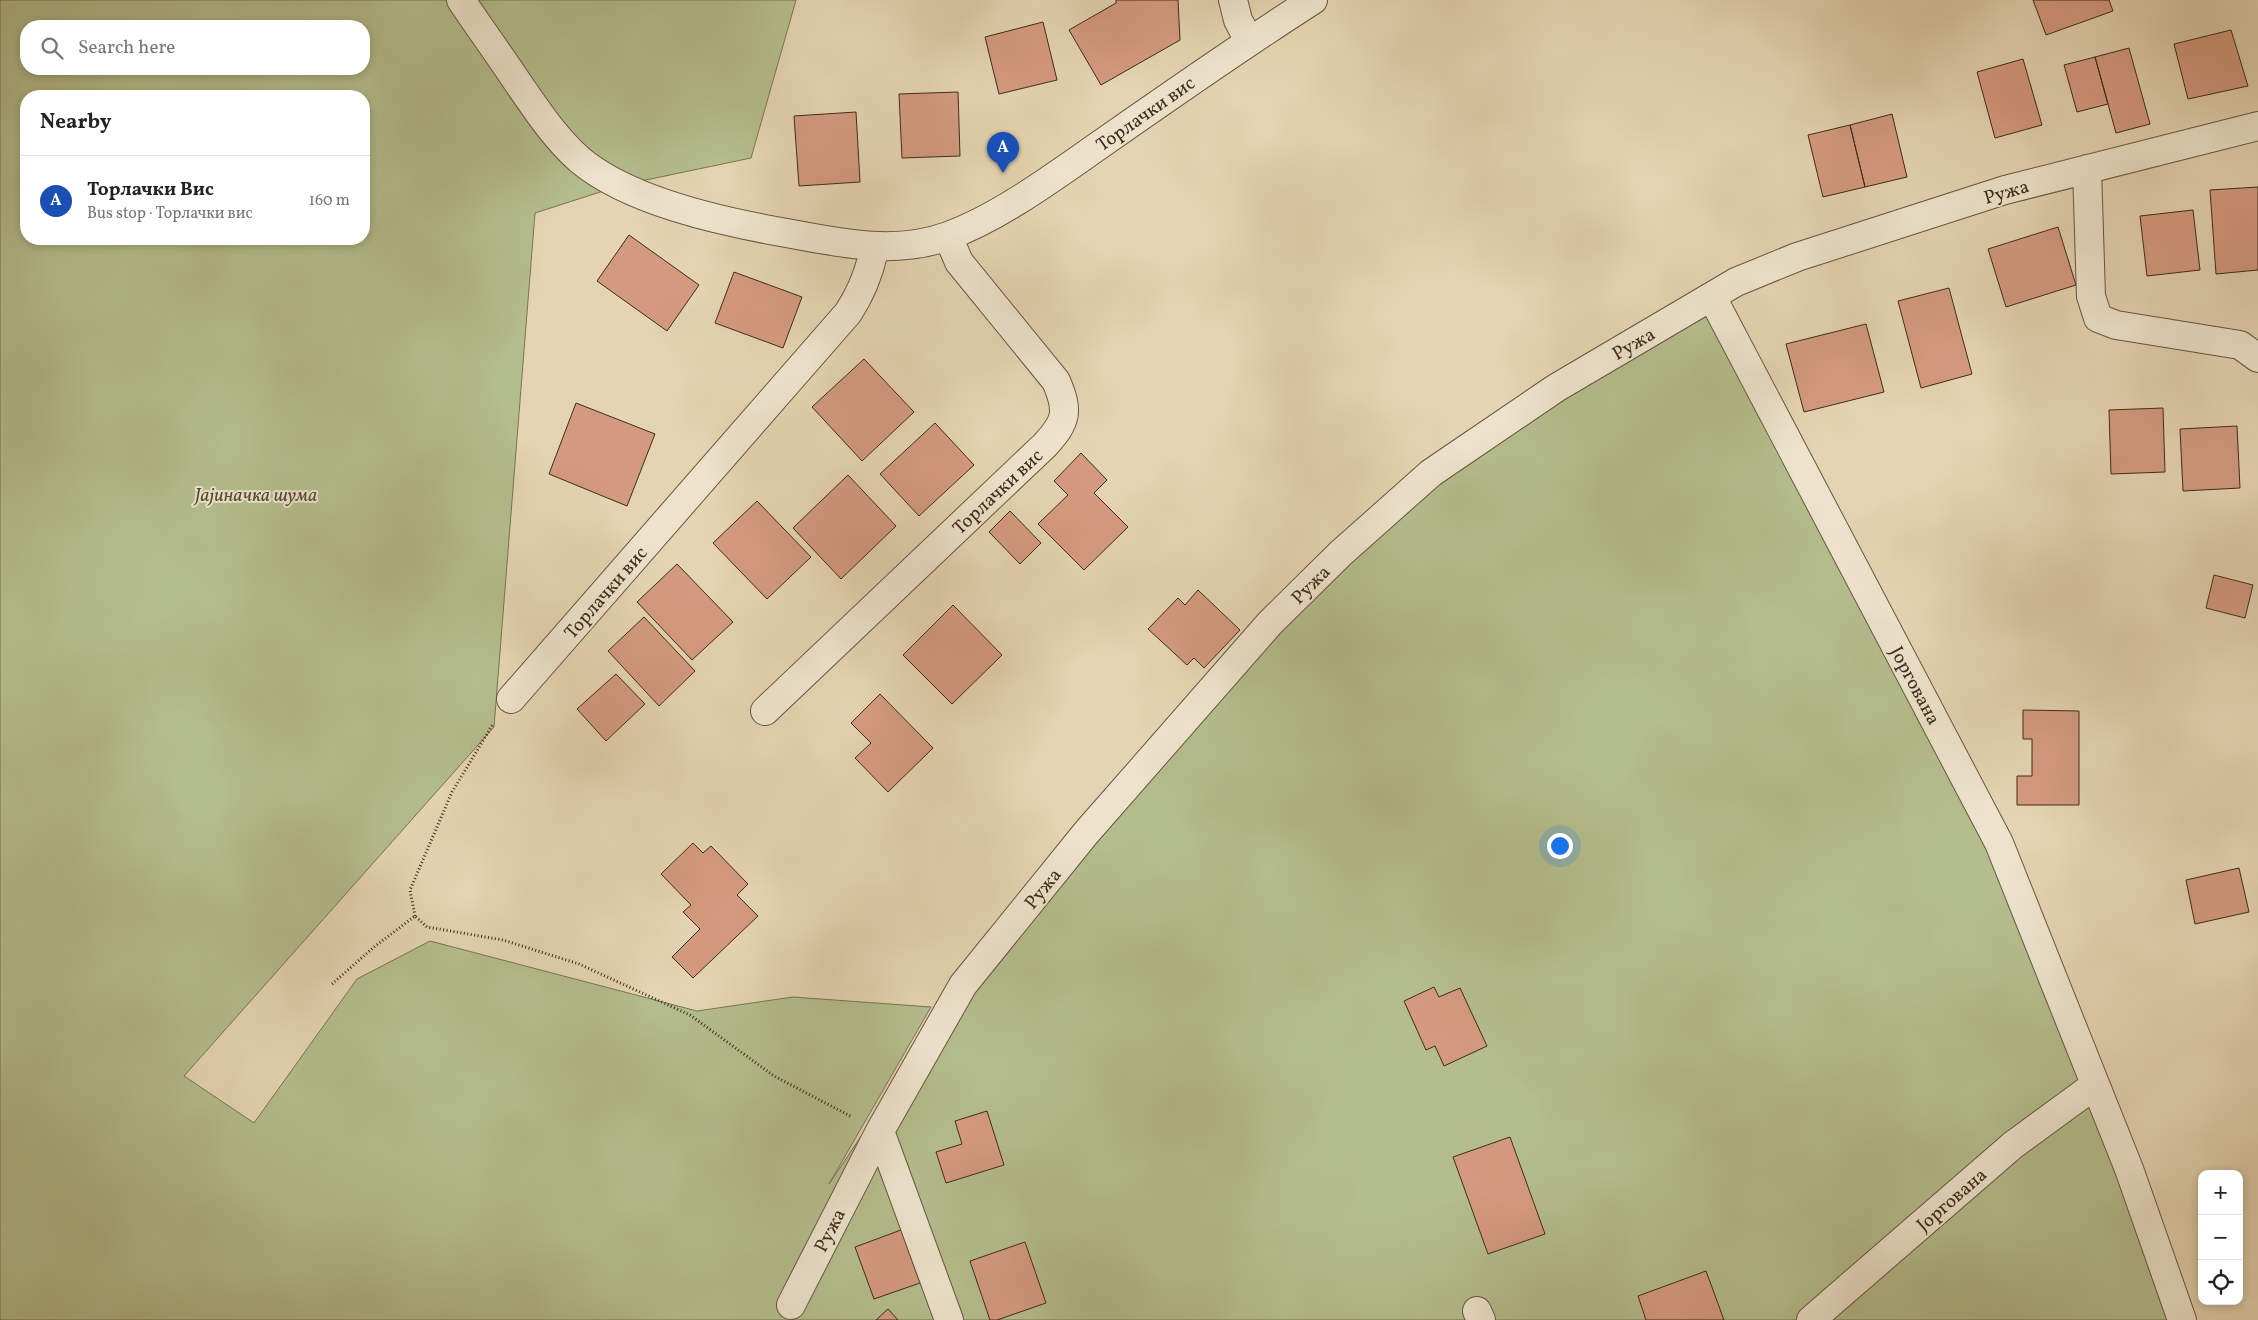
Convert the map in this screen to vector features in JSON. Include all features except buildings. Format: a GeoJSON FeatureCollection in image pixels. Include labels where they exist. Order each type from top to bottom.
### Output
{"type":"FeatureCollection","features":[{"type":"Feature","properties":{"kind":"street","name":"Торлачки вис"},"geometry":{"type":"LineString","coordinates":[[461,0],[552,132],[582,161],[622,186],[668,204],[724,222],[844,244],[875,246],[930,242],[948,236],[984,219],[1042,184],[1249,41],[1313,0]]}},
{"type":"Feature","properties":{"kind":"street"},"geometry":{"type":"LineString","coordinates":[[1233,0],[1238,20],[1249,41]]}},
{"type":"Feature","properties":{"kind":"street","name":"Ружа"},"geometry":{"type":"LineString","coordinates":[[791,1305],[880,1131],[963,985],[1086,833],[1270,623],[1341,553],[1431,473],[1556,388],[1736,282],[1798,257],[2005,190],[2258,126]]}},
{"type":"Feature","properties":{"kind":"street"},"geometry":{"type":"LineString","coordinates":[[2088,170],[2091,296],[2098,318],[2116,325],[2240,345],[2258,358]]}},
{"type":"Feature","properties":{"kind":"street","name":"Торлачки вис"},"geometry":{"type":"LineString","coordinates":[[765,711],[1060,429],[1064,415],[1064,400],[1056,381],[959,262],[948,236]]}},
{"type":"Feature","properties":{"kind":"street","name":"Торлачки вис"},"geometry":{"type":"LineString","coordinates":[[511,699],[848,313],[858,297],[870,269],[875,246]]}},
{"type":"Feature","properties":{"kind":"street","name":"Јоргована"},"geometry":{"type":"LineString","coordinates":[[1712,297],[1999,844],[2129,1169],[2182,1320]]}},
{"type":"Feature","properties":{"kind":"street","name":"Јоргована"},"geometry":{"type":"LineString","coordinates":[[1811,1320],[2014,1145],[2095,1085]]}},
{"type":"Feature","properties":{"kind":"street"},"geometry":{"type":"LineString","coordinates":[[880,1131],[949,1320]]}},
{"type":"Feature","properties":{"kind":"path"},"geometry":{"type":"LineString","coordinates":[[511,699],[482,740],[452,792],[410,890],[415,916],[427,927],[503,940],[579,964],[681,1011],[774,1076],[880,1131]]}},
{"type":"Feature","properties":{"kind":"path"},"geometry":{"type":"LineString","coordinates":[[332,984],[374,947],[415,916]]}},
{"type":"Feature","properties":{"kind":"green space","name":"Јајиначка шума"},"geometry":{"type":"Polygon","coordinates":[[[0,0],[796,0],[751,158],[622,185],[535,213],[494,727],[184,1076],[254,1123],[357,979],[430,941],[697,1011],[793,997],[931,1007],[829,1184],[963,985],[1086,833],[1431,473],[1718,309],[1999,843],[2182,1320],[0,1320],[0,0]]]}},
{"type":"Feature","properties":{"kind":"place","name":"Торлачки Вис"},"geometry":{"type":"Point","coordinates":[1003,173]}}]}
